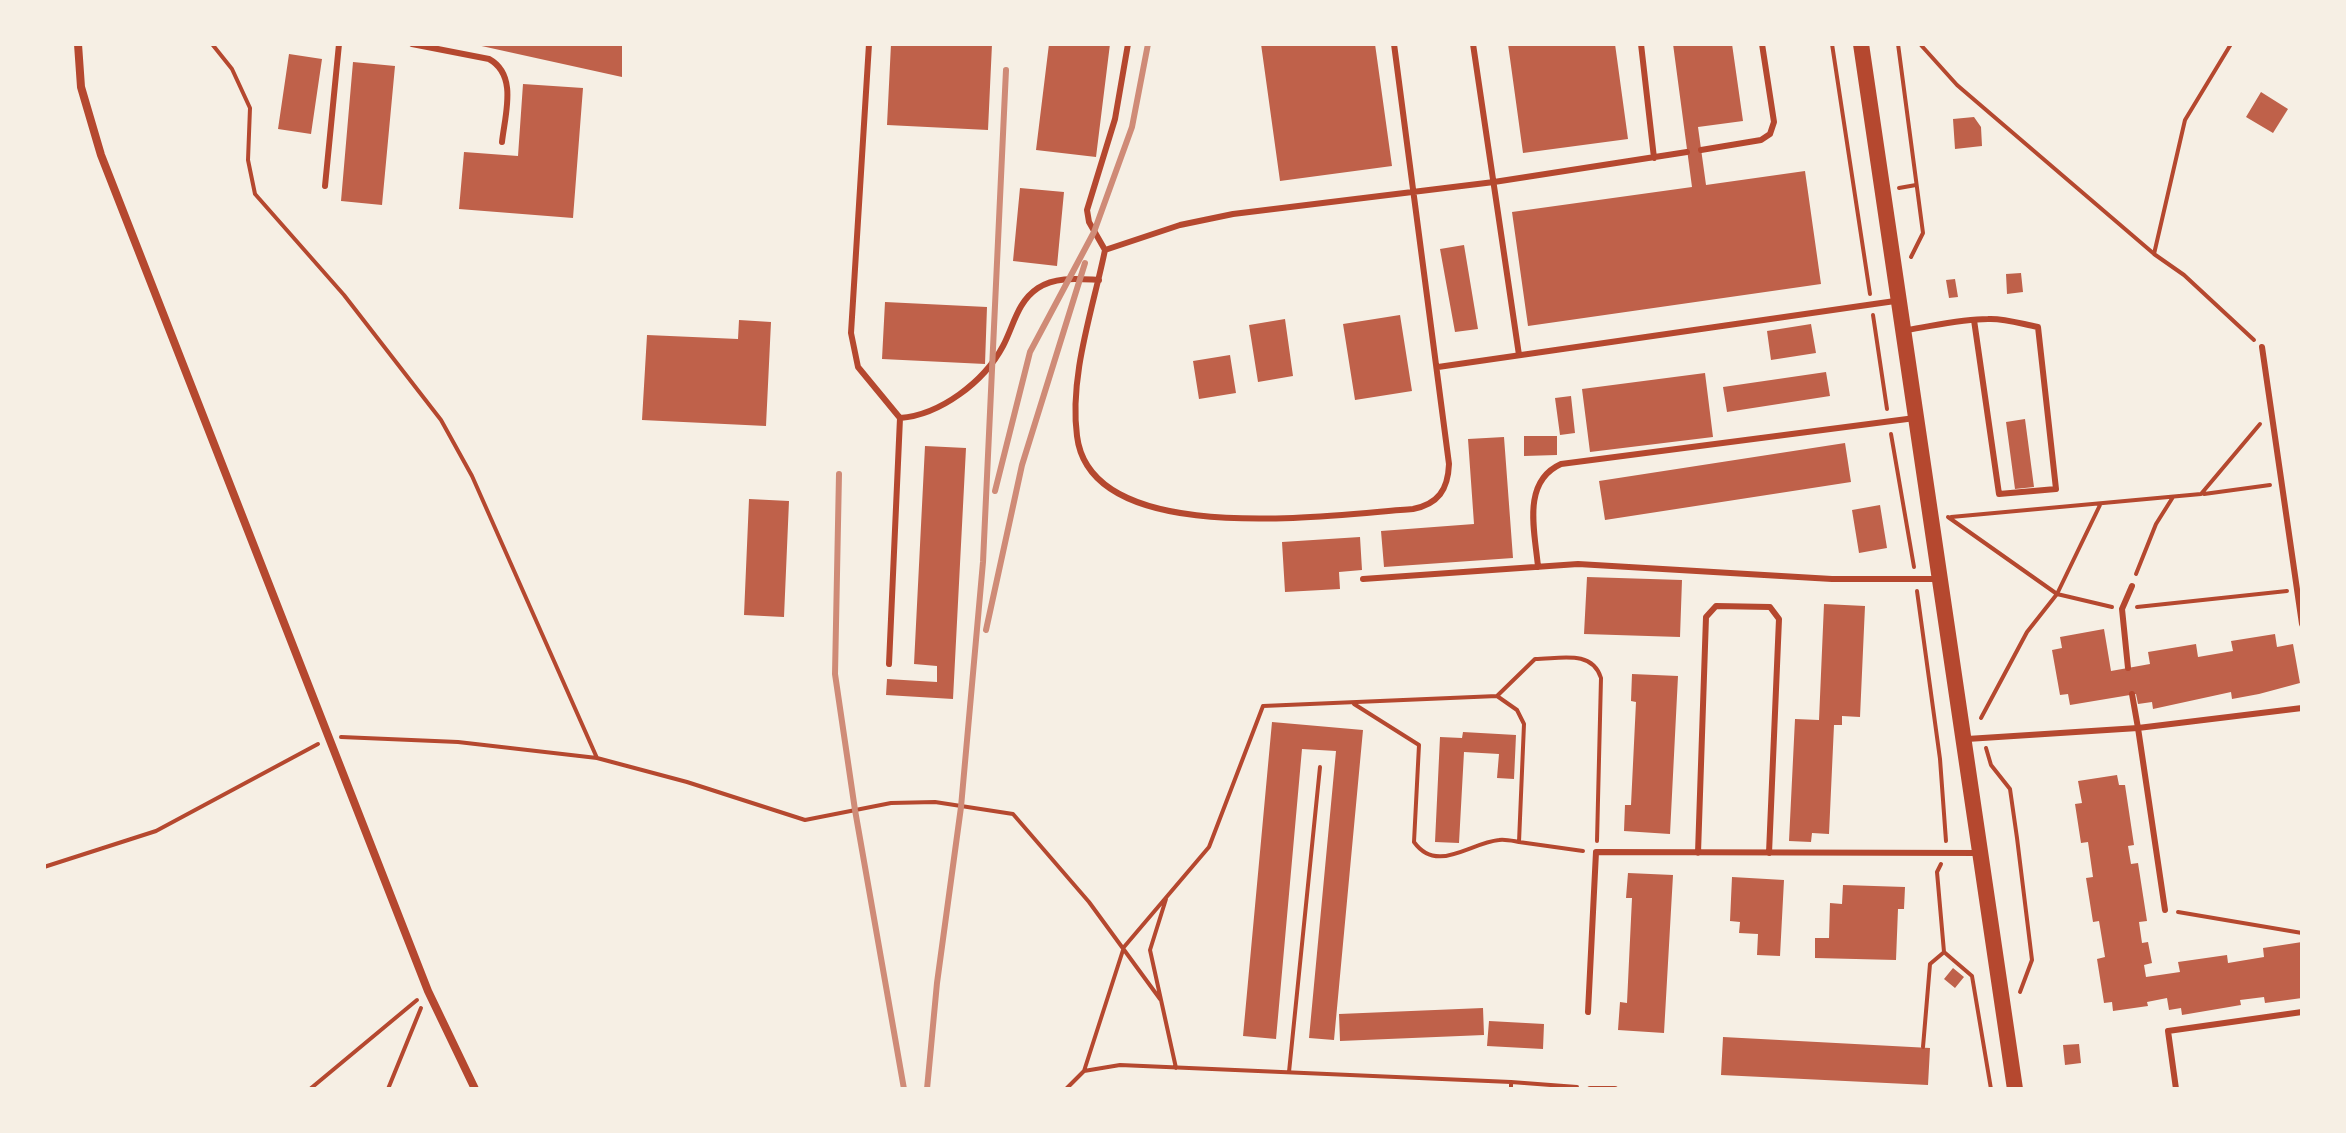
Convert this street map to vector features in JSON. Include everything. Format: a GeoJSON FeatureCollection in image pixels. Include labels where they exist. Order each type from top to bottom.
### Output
{"type":"FeatureCollection","features":[{"type":"Feature","properties":{"kind":"main road"},"geometry":{"type":"LineString","coordinates":[[1861,44],[2015,1089]]}},
{"type":"Feature","properties":{"kind":"street"},"geometry":{"type":"LineString","coordinates":[[78,44],[81,87],[96,143],[428,991],[475,1089]]}},
{"type":"Feature","properties":{"kind":"lane"},"geometry":{"type":"LineString","coordinates":[[325,186],[339,44]]}},
{"type":"Feature","properties":{"kind":"lane"},"geometry":{"type":"LineString","coordinates":[[412,44],[489,59],[498,64],[507,80],[502,142]]}},
{"type":"Feature","properties":{"kind":"lane"},"geometry":{"type":"LineString","coordinates":[[869,44],[851,333],[858,367],[900,418],[889,664]]}},
{"type":"Feature","properties":{"kind":"lane"},"geometry":{"type":"LineString","coordinates":[[1128,44],[1115,119],[1087,210],[1089,222],[1105,250],[1076,396],[1077,440],[1093,473],[1107,487],[1154,508],[1190,514],[1259,518],[1427,506],[1437,500],[1449,476],[1438,367],[1394,44]]}},
{"type":"Feature","properties":{"kind":"lane"},"geometry":{"type":"LineString","coordinates":[[1473,44],[1519,355]]}},
{"type":"Feature","properties":{"kind":"lane"},"geometry":{"type":"LineString","coordinates":[[1641,44],[1654,158]]}},
{"type":"Feature","properties":{"kind":"lane"},"geometry":{"type":"LineString","coordinates":[[1701,150],[1761,140],[1770,134],[1774,122],[1762,44]]}},
{"type":"Feature","properties":{"kind":"lane"},"geometry":{"type":"LineString","coordinates":[[1105,250],[1219,216],[1494,182],[1687,152]]}},
{"type":"Feature","properties":{"kind":"lane"},"geometry":{"type":"LineString","coordinates":[[900,418],[939,408],[992,362],[1006,341],[1016,313],[1039,287],[1068,279],[1099,280]]}},
{"type":"Feature","properties":{"kind":"lane"},"geometry":{"type":"LineString","coordinates":[[1438,367],[1899,301]]}},
{"type":"Feature","properties":{"kind":"lane"},"geometry":{"type":"LineString","coordinates":[[1903,331],[1974,320],[1990,318],[2038,327],[2056,489],[1999,494],[1974,320]]}},
{"type":"Feature","properties":{"kind":"lane"},"geometry":{"type":"LineString","coordinates":[[2262,347],[2302,624]]}},
{"type":"Feature","properties":{"kind":"lane"},"geometry":{"type":"LineString","coordinates":[[1538,567],[1533,504],[1536,490],[1542,478],[1561,464],[1915,418]]}},
{"type":"Feature","properties":{"kind":"lane"},"geometry":{"type":"LineString","coordinates":[[1363,579],[1578,564],[1832,579],[1916,582],[1939,579]]}},
{"type":"Feature","properties":{"kind":"lane"},"geometry":{"type":"LineString","coordinates":[[2128,668],[2122,609],[2132,586]]}},
{"type":"Feature","properties":{"kind":"lane"},"geometry":{"type":"LineString","coordinates":[[1698,853],[1706,617],[1716,606],[1770,607],[1779,619],[1769,853]]}},
{"type":"Feature","properties":{"kind":"lane"},"geometry":{"type":"LineString","coordinates":[[2132,694],[2165,910]]}},
{"type":"Feature","properties":{"kind":"lane"},"geometry":{"type":"LineString","coordinates":[[1963,739],[2138,728],[2302,708]]}},
{"type":"Feature","properties":{"kind":"lane"},"geometry":{"type":"LineString","coordinates":[[1588,1012],[1596,852],[1980,853]]}},
{"type":"Feature","properties":{"kind":"lane"},"geometry":{"type":"LineString","coordinates":[[2176,1089],[2168,1031],[2302,1012]]}},
{"type":"Feature","properties":{"kind":"lane"},"geometry":{"type":"LineString","coordinates":[[1590,1088],[1615,1089]]}},
{"type":"Feature","properties":{"kind":"path"},"geometry":{"type":"LineString","coordinates":[[212,44],[232,69],[250,108],[248,160],[255,194],[354,306],[441,420],[472,476],[597,758]]}},
{"type":"Feature","properties":{"kind":"path"},"geometry":{"type":"LineString","coordinates":[[1898,44],[1923,233],[1911,255],[1913,269]]}},
{"type":"Feature","properties":{"kind":"path"},"geometry":{"type":"LineString","coordinates":[[1920,44],[1957,85],[2154,254],[2184,275],[2262,347]]}},
{"type":"Feature","properties":{"kind":"path"},"geometry":{"type":"LineString","coordinates":[[2154,254],[2185,120],[2231,44]]}},
{"type":"Feature","properties":{"kind":"path"},"geometry":{"type":"LineString","coordinates":[[2201,494],[2270,412]]}},
{"type":"Feature","properties":{"kind":"path"},"geometry":{"type":"LineString","coordinates":[[2281,483],[2100,505],[1948,517],[2057,594],[2122,609],[2297,591]]}},
{"type":"Feature","properties":{"kind":"path"},"geometry":{"type":"LineString","coordinates":[[2132,586],[2156,524],[2173,497]]}},
{"type":"Feature","properties":{"kind":"path"},"geometry":{"type":"LineString","coordinates":[[1981,718],[2027,632],[2057,594],[2100,505]]}},
{"type":"Feature","properties":{"kind":"path"},"geometry":{"type":"LineString","coordinates":[[1352,703],[1419,745],[1414,842],[1421,852],[1440,858],[1500,839],[1596,852],[1601,678],[1598,667],[1585,658],[1535,659],[1497,696]]}},
{"type":"Feature","properties":{"kind":"path"},"geometry":{"type":"LineString","coordinates":[[1066,1089],[1084,1071],[1124,947],[1209,847],[1263,706],[1497,696],[1517,710],[1524,724],[1519,842]]}},
{"type":"Feature","properties":{"kind":"path"},"geometry":{"type":"LineString","coordinates":[[44,867],[156,831],[331,737],[458,742],[597,758],[687,782],[805,820],[906,802],[935,802],[1013,814],[1124,947],[1160,999]]}},
{"type":"Feature","properties":{"kind":"path"},"geometry":{"type":"LineString","coordinates":[[1984,737],[1991,765],[2010,789],[2017,838],[2032,960],[2017,998]]}},
{"type":"Feature","properties":{"kind":"path"},"geometry":{"type":"LineString","coordinates":[[1289,1072],[1320,767]]}},
{"type":"Feature","properties":{"kind":"path"},"geometry":{"type":"LineString","coordinates":[[1167,895],[1150,950],[1176,1068]]}},
{"type":"Feature","properties":{"kind":"path"},"geometry":{"type":"LineString","coordinates":[[2165,910],[2302,933]]}},
{"type":"Feature","properties":{"kind":"path"},"geometry":{"type":"LineString","coordinates":[[1923,1047],[1930,964],[1944,952]]}},
{"type":"Feature","properties":{"kind":"path"},"geometry":{"type":"LineString","coordinates":[[310,1089],[428,991]]}},
{"type":"Feature","properties":{"kind":"path"},"geometry":{"type":"LineString","coordinates":[[388,1089],[428,991]]}},
{"type":"Feature","properties":{"kind":"path"},"geometry":{"type":"LineString","coordinates":[[1084,1071],[1120,1065],[1590,1088]]}},
{"type":"Feature","properties":{"kind":"path"},"geometry":{"type":"LineString","coordinates":[[1511,1082],[1511,1089]]}},
{"type":"Feature","properties":{"kind":"building"},"geometry":{"type":"Polygon","coordinates":[[[622,44],[622,77],[477,45],[622,44]]]}},
{"type":"Feature","properties":{"kind":"building"},"geometry":{"type":"Polygon","coordinates":[[[891,44],[992,44],[988,130],[887,125],[891,44]]]}},
{"type":"Feature","properties":{"kind":"building"},"geometry":{"type":"Polygon","coordinates":[[[1049,44],[1110,44],[1096,157],[1036,150],[1049,44]]]}},
{"type":"Feature","properties":{"kind":"building"},"geometry":{"type":"Polygon","coordinates":[[[1261,44],[1375,44],[1392,166],[1280,181],[1261,44]]]}},
{"type":"Feature","properties":{"kind":"building"},"geometry":{"type":"Polygon","coordinates":[[[1508,44],[1615,44],[1628,139],[1523,153],[1508,44]]]}},
{"type":"Feature","properties":{"kind":"building"},"geometry":{"type":"Polygon","coordinates":[[[1673,44],[1732,44],[1743,121],[1698,127],[1706,185],[1805,171],[1821,284],[1528,326],[1512,212],[1692,187],[1673,44]]]}},
{"type":"Feature","properties":{"kind":"building"},"geometry":{"type":"Polygon","coordinates":[[[289,54],[322,59],[311,134],[278,129],[289,54]]]}},
{"type":"Feature","properties":{"kind":"building"},"geometry":{"type":"Polygon","coordinates":[[[353,62],[395,66],[382,205],[341,201],[353,62]]]}},
{"type":"Feature","properties":{"kind":"building"},"geometry":{"type":"Polygon","coordinates":[[[523,84],[583,88],[573,218],[459,209],[464,152],[518,156],[523,84]]]}},
{"type":"Feature","properties":{"kind":"building"},"geometry":{"type":"Polygon","coordinates":[[[2261,92],[2288,109],[2273,133],[2246,117],[2261,92]]]}},
{"type":"Feature","properties":{"kind":"building"},"geometry":{"type":"Polygon","coordinates":[[[1974,117],[1981,127],[1982,146],[1955,149],[1953,119],[1974,117]]]}},
{"type":"Feature","properties":{"kind":"building"},"geometry":{"type":"Polygon","coordinates":[[[1020,188],[1064,192],[1057,266],[1013,261],[1020,188]]]}},
{"type":"Feature","properties":{"kind":"building"},"geometry":{"type":"Polygon","coordinates":[[[1464,245],[1478,329],[1455,332],[1440,249],[1464,245]]]}},
{"type":"Feature","properties":{"kind":"building"},"geometry":{"type":"Polygon","coordinates":[[[2021,273],[2023,292],[2007,294],[2006,274],[2021,273]]]}},
{"type":"Feature","properties":{"kind":"building"},"geometry":{"type":"Polygon","coordinates":[[[1955,279],[1958,297],[1949,298],[1946,280],[1955,279]]]}},
{"type":"Feature","properties":{"kind":"building"},"geometry":{"type":"Polygon","coordinates":[[[885,302],[987,307],[985,364],[882,359],[885,302]]]}},
{"type":"Feature","properties":{"kind":"building"},"geometry":{"type":"Polygon","coordinates":[[[1400,315],[1412,391],[1355,400],[1343,324],[1400,315]]]}},
{"type":"Feature","properties":{"kind":"building"},"geometry":{"type":"Polygon","coordinates":[[[1285,319],[1293,376],[1258,382],[1249,325],[1285,319]]]}},
{"type":"Feature","properties":{"kind":"building"},"geometry":{"type":"Polygon","coordinates":[[[739,320],[771,322],[766,426],[642,420],[647,335],[738,339],[739,320]]]}},
{"type":"Feature","properties":{"kind":"building"},"geometry":{"type":"Polygon","coordinates":[[[1811,324],[1816,353],[1771,360],[1767,331],[1811,324]]]}},
{"type":"Feature","properties":{"kind":"building"},"geometry":{"type":"Polygon","coordinates":[[[1230,355],[1236,393],[1199,399],[1193,361],[1230,355]]]}},
{"type":"Feature","properties":{"kind":"building"},"geometry":{"type":"Polygon","coordinates":[[[1826,372],[1830,396],[1727,412],[1723,387],[1826,372]]]}},
{"type":"Feature","properties":{"kind":"building"},"geometry":{"type":"Polygon","coordinates":[[[1705,373],[1713,437],[1590,452],[1582,389],[1705,373]]]}},
{"type":"Feature","properties":{"kind":"building"},"geometry":{"type":"Polygon","coordinates":[[[1571,396],[1575,433],[1560,435],[1555,398],[1571,396]]]}},
{"type":"Feature","properties":{"kind":"building"},"geometry":{"type":"Polygon","coordinates":[[[2025,419],[2034,487],[2015,489],[2006,422],[2025,419]]]}},
{"type":"Feature","properties":{"kind":"building"},"geometry":{"type":"Polygon","coordinates":[[[1524,436],[1557,436],[1557,455],[1524,456],[1524,436]]]}},
{"type":"Feature","properties":{"kind":"building"},"geometry":{"type":"Polygon","coordinates":[[[1504,437],[1513,558],[1384,567],[1381,531],[1474,524],[1468,439],[1504,437]]]}},
{"type":"Feature","properties":{"kind":"building"},"geometry":{"type":"Polygon","coordinates":[[[1845,443],[1851,482],[1605,520],[1599,481],[1845,443]]]}},
{"type":"Feature","properties":{"kind":"building"},"geometry":{"type":"Polygon","coordinates":[[[925,446],[966,448],[953,699],[886,695],[887,679],[937,682],[937,666],[914,664],[925,446]]]}},
{"type":"Feature","properties":{"kind":"building"},"geometry":{"type":"Polygon","coordinates":[[[749,499],[789,501],[784,617],[744,615],[749,499]]]}},
{"type":"Feature","properties":{"kind":"building"},"geometry":{"type":"Polygon","coordinates":[[[1880,505],[1887,548],[1859,553],[1852,510],[1880,505]]]}},
{"type":"Feature","properties":{"kind":"building"},"geometry":{"type":"Polygon","coordinates":[[[1360,537],[1362,570],[1339,572],[1340,589],[1285,592],[1282,542],[1360,537]]]}},
{"type":"Feature","properties":{"kind":"building"},"geometry":{"type":"Polygon","coordinates":[[[1587,577],[1682,580],[1680,637],[1584,634],[1587,577]]]}},
{"type":"Feature","properties":{"kind":"building"},"geometry":{"type":"Polygon","coordinates":[[[1824,604],[1865,606],[1860,717],[1842,716],[1842,725],[1834,725],[1829,834],[1812,833],[1811,842],[1789,841],[1795,719],[1819,720],[1824,604]]]}},
{"type":"Feature","properties":{"kind":"building"},"geometry":{"type":"Polygon","coordinates":[[[2104,629],[2111,671],[2150,664],[2148,652],[2196,644],[2198,657],[2233,651],[2231,641],[2275,634],[2277,647],[2293,644],[2300,683],[2232,699],[2231,692],[2153,709],[2152,702],[2138,704],[2136,694],[2070,705],[2068,694],[2060,695],[2052,650],[2062,648],[2060,637],[2104,629]]]}},
{"type":"Feature","properties":{"kind":"building"},"geometry":{"type":"Polygon","coordinates":[[[1632,674],[1678,676],[1670,834],[1624,831],[1625,805],[1631,805],[1636,702],[1631,701],[1632,674]]]}},
{"type":"Feature","properties":{"kind":"building"},"geometry":{"type":"Polygon","coordinates":[[[1272,722],[1363,730],[1334,1040],[1309,1038],[1336,751],[1302,749],[1276,1039],[1243,1036],[1272,722]]]}},
{"type":"Feature","properties":{"kind":"building"},"geometry":{"type":"Polygon","coordinates":[[[1463,732],[1516,735],[1514,779],[1497,778],[1499,754],[1464,752],[1459,843],[1435,842],[1440,737],[1462,738],[1463,732]]]}},
{"type":"Feature","properties":{"kind":"building"},"geometry":{"type":"Polygon","coordinates":[[[2117,775],[2119,785],[2125,785],[2134,845],[2128,846],[2131,864],[2138,863],[2147,921],[2139,922],[2142,943],[2148,942],[2152,963],[2144,965],[2146,977],[2180,972],[2178,962],[2227,955],[2228,963],[2264,957],[2263,948],[2302,942],[2302,998],[2265,1003],[2264,997],[2240,1000],[2241,1005],[2182,1015],[2181,1008],[2169,1010],[2167,998],[2147,1002],[2148,1006],[2113,1011],[2112,1002],[2104,1003],[2097,959],[2105,957],[2099,921],[2093,922],[2086,878],[2093,877],[2088,842],[2081,843],[2075,804],[2082,803],[2078,781],[2117,775]]]}},
{"type":"Feature","properties":{"kind":"building"},"geometry":{"type":"Polygon","coordinates":[[[1628,873],[1673,875],[1664,1033],[1618,1030],[1620,1002],[1627,1003],[1632,898],[1626,898],[1628,873]]]}},
{"type":"Feature","properties":{"kind":"building"},"geometry":{"type":"Polygon","coordinates":[[[1732,877],[1784,880],[1780,956],[1757,955],[1758,934],[1739,933],[1740,922],[1730,921],[1732,877]]]}},
{"type":"Feature","properties":{"kind":"building"},"geometry":{"type":"Polygon","coordinates":[[[1843,885],[1905,887],[1904,909],[1898,909],[1896,960],[1815,958],[1815,938],[1829,938],[1830,903],[1842,904],[1843,885]]]}},
{"type":"Feature","properties":{"kind":"building"},"geometry":{"type":"Polygon","coordinates":[[[1953,968],[1964,977],[1955,988],[1944,979],[1953,968]]]}},
{"type":"Feature","properties":{"kind":"building"},"geometry":{"type":"Polygon","coordinates":[[[1483,1008],[1484,1035],[1340,1041],[1339,1014],[1483,1008]]]}},
{"type":"Feature","properties":{"kind":"building"},"geometry":{"type":"Polygon","coordinates":[[[1489,1021],[1544,1024],[1543,1049],[1487,1046],[1489,1021]]]}},
{"type":"Feature","properties":{"kind":"building"},"geometry":{"type":"Polygon","coordinates":[[[1723,1037],[1930,1048],[1928,1085],[1721,1075],[1723,1037]]]}},
{"type":"Feature","properties":{"kind":"building"},"geometry":{"type":"Polygon","coordinates":[[[2079,1044],[2081,1063],[2065,1065],[2063,1045],[2079,1044]]]}},
{"type":"Feature","properties":{"kind":"railway"},"geometry":{"type":"LineString","coordinates":[[995,491],[1030,352],[1094,232],[1132,127],[1148,44]]}},
{"type":"Feature","properties":{"kind":"railway"},"geometry":{"type":"LineString","coordinates":[[927,1089],[937,983],[961,807],[983,562],[1006,70]]}},
{"type":"Feature","properties":{"kind":"railway"},"geometry":{"type":"LineString","coordinates":[[986,630],[1022,465],[1085,263]]}},
{"type":"Feature","properties":{"kind":"railway"},"geometry":{"type":"LineString","coordinates":[[839,474],[835,674],[855,810],[904,1089]]}}]}
